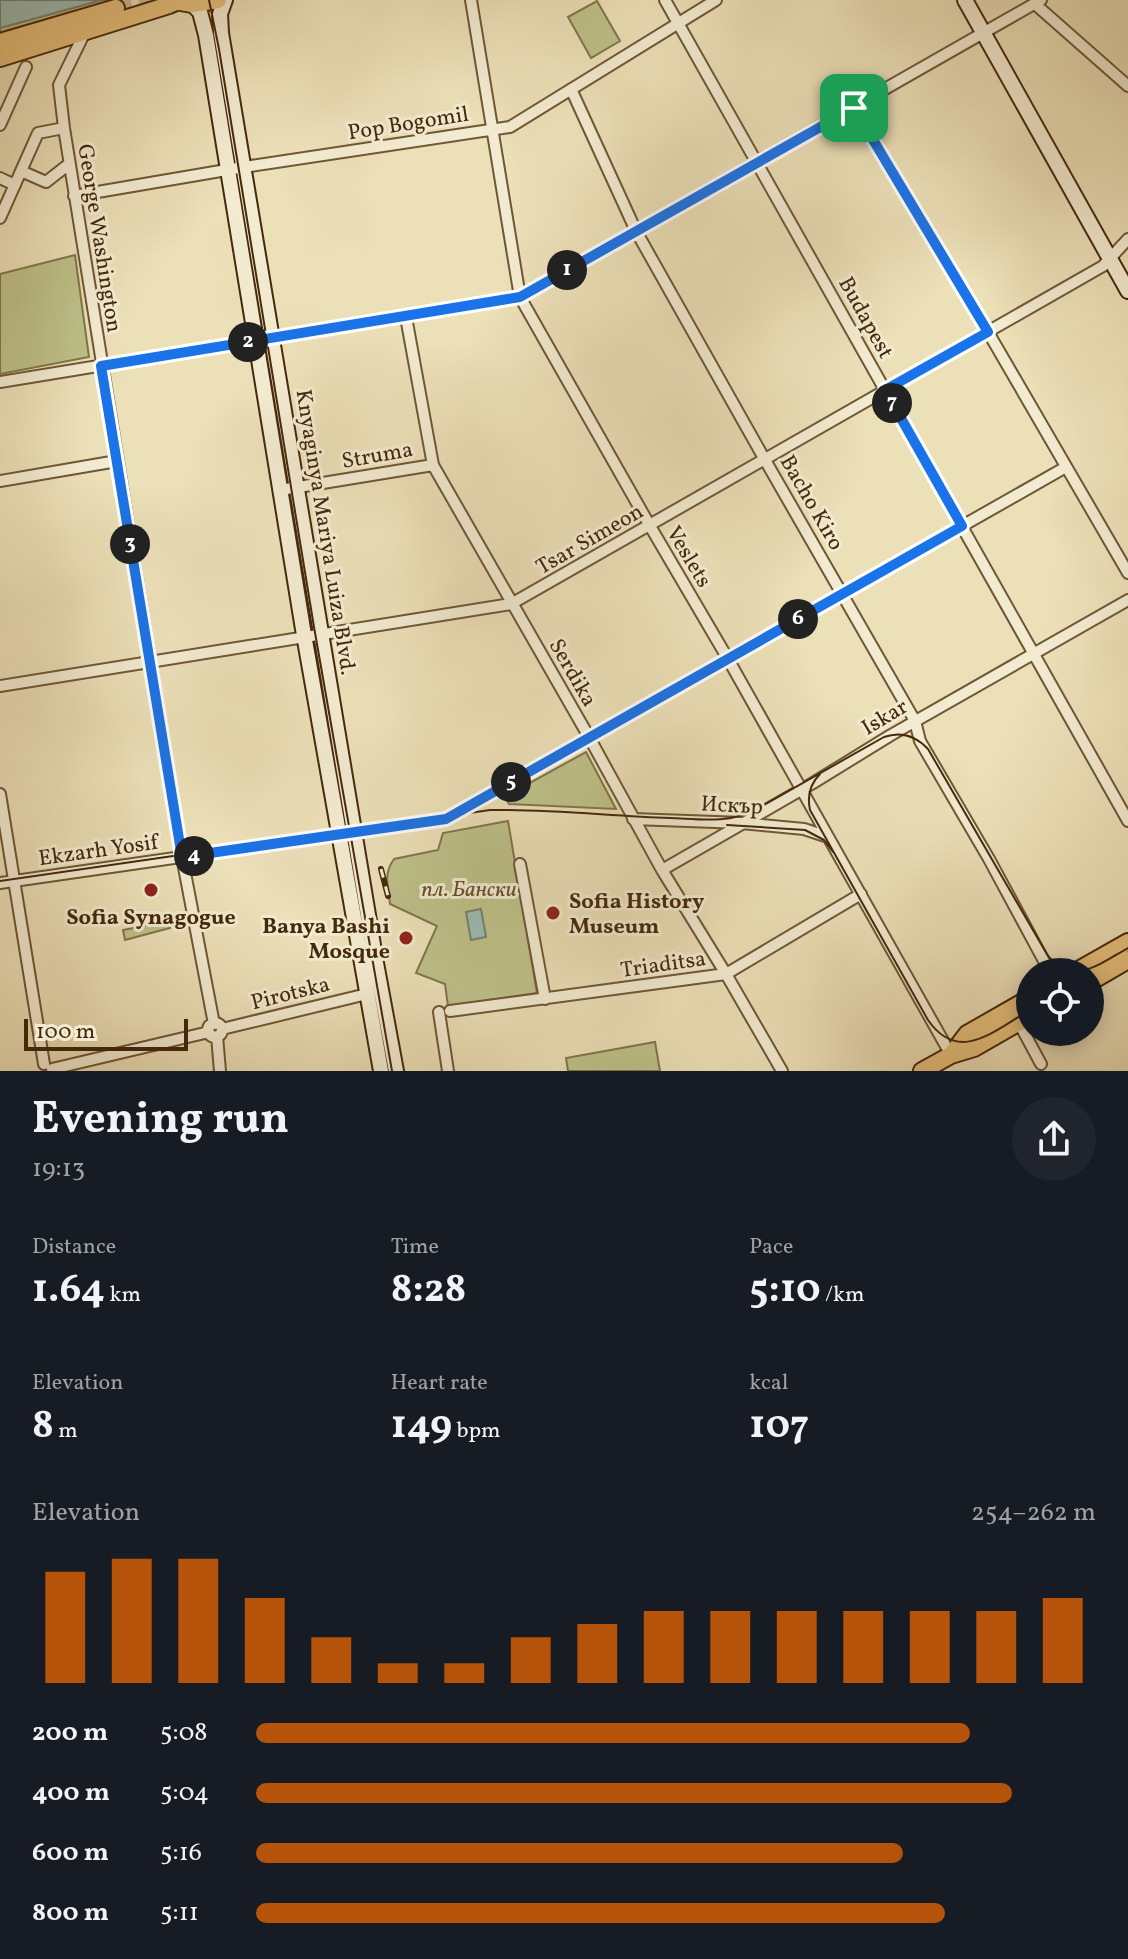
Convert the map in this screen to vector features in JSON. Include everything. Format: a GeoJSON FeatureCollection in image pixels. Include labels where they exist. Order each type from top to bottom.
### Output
{"type":"FeatureCollection","features":[{"type":"Feature","properties":{"kind":"main road"},"geometry":{"type":"LineString","coordinates":[[0,58],[179,2],[218,0]]}},
{"type":"Feature","properties":{"kind":"main road","name":"Knyaginya Mariya Luiza Blvd."},"geometry":{"type":"LineString","coordinates":[[225,0],[220,20],[321,634],[367,994],[381,1071]]}},
{"type":"Feature","properties":{"kind":"main road"},"geometry":{"type":"LineString","coordinates":[[965,0],[1128,291]]}},
{"type":"Feature","properties":{"kind":"main road","name":"Knyaginya Mariya Luiza Blvd."},"geometry":{"type":"LineString","coordinates":[[179,2],[200,12],[203,20],[304,637],[376,963],[396,1071]]}},
{"type":"Feature","properties":{"kind":"main road"},"geometry":{"type":"LineString","coordinates":[[0,42],[116,8]]}},
{"type":"Feature","properties":{"kind":"main road"},"geometry":{"type":"LineString","coordinates":[[1100,958],[1128,942]]}},
{"type":"Feature","properties":{"kind":"main road"},"geometry":{"type":"LineString","coordinates":[[1104,974],[1128,960]]}},
{"type":"Feature","properties":{"kind":"main road"},"geometry":{"type":"LineString","coordinates":[[951,1055],[967,1034],[1016,1006]]}},
{"type":"Feature","properties":{"kind":"main road"},"geometry":{"type":"LineString","coordinates":[[922,1071],[951,1055],[974,1048],[1016,1024]]}},
{"type":"Feature","properties":{"kind":"street","name":"Veslets"},"geometry":{"type":"LineString","coordinates":[[471,0],[520,297],[951,1055]]}},
{"type":"Feature","properties":{"kind":"street","name":"Budapest"},"geometry":{"type":"LineString","coordinates":[[665,0],[1128,821]]}},
{"type":"Feature","properties":{"kind":"street","name":"Pop Bogomil"},"geometry":{"type":"LineString","coordinates":[[74,196],[510,127],[716,0]]}},
{"type":"Feature","properties":{"kind":"street"},"geometry":{"type":"LineString","coordinates":[[0,382],[520,297],[1038,2],[1128,86]]}},
{"type":"Feature","properties":{"kind":"street","name":"George Washington"},"geometry":{"type":"LineString","coordinates":[[85,32],[59,85],[64,128],[182,857],[216,1030],[220,1071]]}},
{"type":"Feature","properties":{"kind":"street"},"geometry":{"type":"LineString","coordinates":[[0,125],[26,67]]}},
{"type":"Feature","properties":{"kind":"street","name":"Bacho Kiro"},"geometry":{"type":"LineString","coordinates":[[571,89],[636,231],[915,721],[920,741],[1042,958]]}},
{"type":"Feature","properties":{"kind":"street"},"geometry":{"type":"LineString","coordinates":[[854,108],[1128,573]]}},
{"type":"Feature","properties":{"kind":"street"},"geometry":{"type":"LineString","coordinates":[[0,218],[38,133],[64,128]]}},
{"type":"Feature","properties":{"kind":"street"},"geometry":{"type":"LineString","coordinates":[[21,171],[46,182],[69,164]]}},
{"type":"Feature","properties":{"kind":"street"},"geometry":{"type":"LineString","coordinates":[[0,178],[15,185]]}},
{"type":"Feature","properties":{"kind":"street","name":"Tsar Simeon"},"geometry":{"type":"LineString","coordinates":[[0,686],[511,604],[1103,266],[1128,239]]}},
{"type":"Feature","properties":{"kind":"street","name":"Serdika"},"geometry":{"type":"LineString","coordinates":[[406,317],[433,465],[662,870],[782,1071]]}},
{"type":"Feature","properties":{"kind":"street"},"geometry":{"type":"LineString","coordinates":[[0,481],[117,461]]}},
{"type":"Feature","properties":{"kind":"street","name":"Struma"},"geometry":{"type":"LineString","coordinates":[[280,490],[433,465]]}},
{"type":"Feature","properties":{"kind":"street","name":"Ekzarh Yosif"},"geometry":{"type":"LineString","coordinates":[[0,883],[446,819],[1066,467]]}},
{"type":"Feature","properties":{"kind":"street","name":"Iskar"},"geometry":{"type":"LineString","coordinates":[[662,870],[1128,600]]}},
{"type":"Feature","properties":{"kind":"street"},"geometry":{"type":"LineString","coordinates":[[0,794],[45,1069]]}},
{"type":"Feature","properties":{"kind":"street","name":"Искър"},"geometry":{"type":"LineString","coordinates":[[633,819],[742,823],[804,829],[828,837]]}},
{"type":"Feature","properties":{"kind":"street"},"geometry":{"type":"LineString","coordinates":[[520,864],[545,999]]}},
{"type":"Feature","properties":{"kind":"street","name":"Triaditsa"},"geometry":{"type":"LineString","coordinates":[[448,1071],[444,1011],[726,974],[861,894]]}},
{"type":"Feature","properties":{"kind":"street","name":"Pirotska"},"geometry":{"type":"LineString","coordinates":[[45,1069],[367,994]]}},
{"type":"Feature","properties":{"kind":"street"},"geometry":{"type":"LineString","coordinates":[[1034,1046],[1041,1064]]}},
{"type":"Feature","properties":{"kind":"green space"},"geometry":{"type":"Polygon","coordinates":[[[102,0],[114,2],[0,35],[0,28],[102,0]]]}},
{"type":"Feature","properties":{"kind":"green space"},"geometry":{"type":"Polygon","coordinates":[[[597,1],[620,41],[591,58],[568,17],[597,1]]]}},
{"type":"Feature","properties":{"kind":"green space"},"geometry":{"type":"Polygon","coordinates":[[[75,255],[89,357],[0,374],[0,274],[75,255]]]}},
{"type":"Feature","properties":{"kind":"green space"},"geometry":{"type":"Polygon","coordinates":[[[586,752],[616,809],[509,804],[506,799],[508,795],[586,752]]]}},
{"type":"Feature","properties":{"kind":"green space","name":"пл. Бански"},"geometry":{"type":"Polygon","coordinates":[[[508,821],[537,993],[448,1006],[445,984],[416,973],[437,926],[390,904],[388,870],[394,859],[438,850],[443,833],[508,821]]]}},
{"type":"Feature","properties":{"kind":"green space"},"geometry":{"type":"Polygon","coordinates":[[[169,921],[170,928],[125,940],[123,930],[169,921]]]}},
{"type":"Feature","properties":{"kind":"green space"},"geometry":{"type":"Polygon","coordinates":[[[655,1042],[660,1071],[568,1071],[566,1058],[655,1042]]]}},
{"type":"Feature","properties":{"kind":"water"},"geometry":{"type":"Polygon","coordinates":[[[0,0],[102,0],[0,28],[0,0]]]}},
{"type":"Feature","properties":{"kind":"water"},"geometry":{"type":"Polygon","coordinates":[[[481,909],[486,937],[471,940],[466,912],[481,909]]]}},
{"type":"Feature","properties":{"kind":"tunnel"},"geometry":{"type":"LineString","coordinates":[[116,8],[149,0]]}},
{"type":"Feature","properties":{"kind":"tram line"},"geometry":{"type":"LineString","coordinates":[[209,0],[392,1071]]}},
{"type":"Feature","properties":{"kind":"tram line"},"geometry":{"type":"LineString","coordinates":[[0,881],[490,810],[723,819],[755,810],[884,737],[902,734],[913,737],[928,749],[1048,956],[1067,970],[1077,971],[1097,965],[1128,948]]}},
{"type":"Feature","properties":{"kind":"tram line"},"geometry":{"type":"LineString","coordinates":[[820,774],[810,790],[810,810],[928,1020],[940,1033],[952,1040],[965,1042],[991,1034],[1016,1019]]}},
{"type":"Feature","properties":{"kind":"tram line"},"geometry":{"type":"LineString","coordinates":[[727,825],[805,830],[824,840],[833,852]]}},
{"type":"Feature","properties":{"kind":"railway"},"geometry":{"type":"LineString","coordinates":[[381,869],[388,896]]}},
{"type":"Feature","properties":{"kind":"place","name":"Sofia Synagogue"},"geometry":{"type":"Point","coordinates":[151,890]}},
{"type":"Feature","properties":{"kind":"place","name":"Sofia History Museum"},"geometry":{"type":"Point","coordinates":[553,913]}},
{"type":"Feature","properties":{"kind":"place","name":"Banya Bashi Mosque"},"geometry":{"type":"Point","coordinates":[406,938]}},
{"type":"Feature","properties":{"kind":"route"},"geometry":{"type":"LineString","coordinates":[[854,108],[988,332],[885,390],[962,526],[446,819],[182,857],[101,366],[520,297],[854,108]]}}]}
